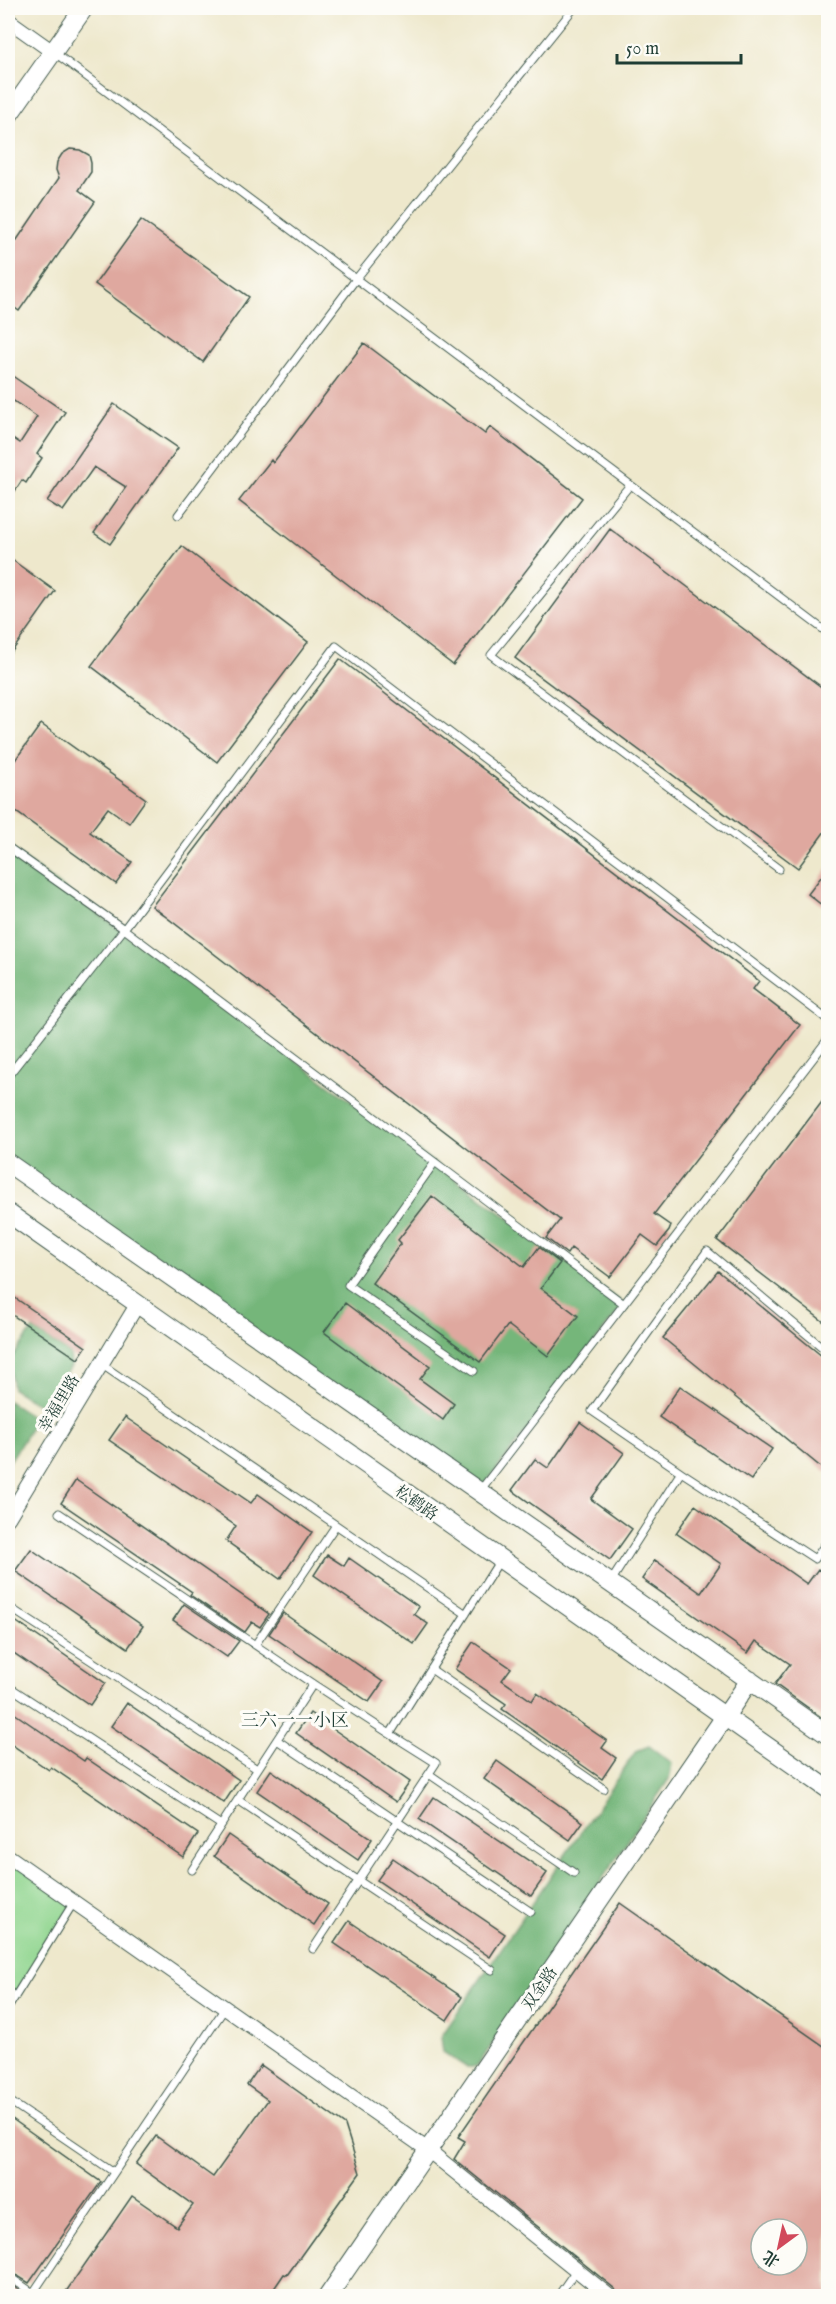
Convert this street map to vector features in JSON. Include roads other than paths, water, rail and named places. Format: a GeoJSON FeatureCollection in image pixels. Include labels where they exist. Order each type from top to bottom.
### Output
{"type":"FeatureCollection","features":[{"type":"Feature","properties":{"kind":"main road"},"geometry":{"type":"LineString","coordinates":[[8,116],[84,8]]}},
{"type":"Feature","properties":{"kind":"main road"},"geometry":{"type":"LineString","coordinates":[[8,1163],[828,1735]]}},
{"type":"Feature","properties":{"kind":"main road","name":"松鹤路"},"geometry":{"type":"LineString","coordinates":[[8,1213],[828,1789]]}},
{"type":"Feature","properties":{"kind":"main road","name":"双金路"},"geometry":{"type":"LineString","coordinates":[[328,2296],[750,1680]]}},
{"type":"Feature","properties":{"kind":"street"},"geometry":{"type":"LineString","coordinates":[[8,20],[53,52]]}},
{"type":"Feature","properties":{"kind":"street","name":"幸福里路"},"geometry":{"type":"LineString","coordinates":[[8,1518],[137,1305]]}},
{"type":"Feature","properties":{"kind":"street"},"geometry":{"type":"LineString","coordinates":[[8,1856],[428,2150],[609,2296]]}},
{"type":"Feature","properties":{"kind":"lane"},"geometry":{"type":"LineString","coordinates":[[178,515],[356,279],[574,8]]}},
{"type":"Feature","properties":{"kind":"lane"},"geometry":{"type":"LineString","coordinates":[[53,52],[828,633]]}},
{"type":"Feature","properties":{"kind":"lane"},"geometry":{"type":"LineString","coordinates":[[630,485],[491,655],[779,869]]}},
{"type":"Feature","properties":{"kind":"lane"},"geometry":{"type":"LineString","coordinates":[[8,1076],[124,929],[336,646],[828,1020]]}},
{"type":"Feature","properties":{"kind":"lane"},"geometry":{"type":"LineString","coordinates":[[8,847],[124,929],[624,1304]]}},
{"type":"Feature","properties":{"kind":"lane"},"geometry":{"type":"LineString","coordinates":[[479,1492],[828,1039]]}},
{"type":"Feature","properties":{"kind":"lane"},"geometry":{"type":"LineString","coordinates":[[435,1162],[348,1285],[474,1371]]}},
{"type":"Feature","properties":{"kind":"lane"},"geometry":{"type":"LineString","coordinates":[[828,1352],[707,1251],[592,1411],[815,1560],[828,1540]]}},
{"type":"Feature","properties":{"kind":"lane"},"geometry":{"type":"LineString","coordinates":[[101,1364],[466,1614]]}},
{"type":"Feature","properties":{"kind":"lane"},"geometry":{"type":"LineString","coordinates":[[610,1583],[681,1472]]}},
{"type":"Feature","properties":{"kind":"lane"},"geometry":{"type":"LineString","coordinates":[[59,1513],[313,1684],[436,1763],[313,1949]]}},
{"type":"Feature","properties":{"kind":"lane"},"geometry":{"type":"LineString","coordinates":[[255,1645],[336,1525]]}},
{"type":"Feature","properties":{"kind":"lane"},"geometry":{"type":"LineString","coordinates":[[390,1734],[500,1560]]}},
{"type":"Feature","properties":{"kind":"lane"},"geometry":{"type":"LineString","coordinates":[[12,1609],[257,1769]]}},
{"type":"Feature","properties":{"kind":"lane"},"geometry":{"type":"LineString","coordinates":[[431,1669],[604,1789]]}},
{"type":"Feature","properties":{"kind":"lane"},"geometry":{"type":"LineString","coordinates":[[192,1869],[313,1684]]}},
{"type":"Feature","properties":{"kind":"lane"},"geometry":{"type":"LineString","coordinates":[[8,1686],[221,1825]]}},
{"type":"Feature","properties":{"kind":"lane"},"geometry":{"type":"LineString","coordinates":[[277,1740],[531,1912]]}},
{"type":"Feature","properties":{"kind":"lane"},"geometry":{"type":"LineString","coordinates":[[429,1774],[574,1873]]}},
{"type":"Feature","properties":{"kind":"lane"},"geometry":{"type":"LineString","coordinates":[[238,1800],[492,1970]]}},
{"type":"Feature","properties":{"kind":"lane"},"geometry":{"type":"LineString","coordinates":[[8,2008],[74,1902]]}},
{"type":"Feature","properties":{"kind":"lane"},"geometry":{"type":"LineString","coordinates":[[8,2277],[33,2294],[225,2008]]}},
{"type":"Feature","properties":{"kind":"lane"},"geometry":{"type":"LineString","coordinates":[[8,2100],[114,2172]]}},
{"type":"Feature","properties":{"kind":"lane"},"geometry":{"type":"LineString","coordinates":[[558,2296],[576,2270]]}},
{"type":"Feature","properties":{"kind":"district","name":"三六一一小区"},"geometry":{"type":"Point","coordinates":[295,1720]}}]}
